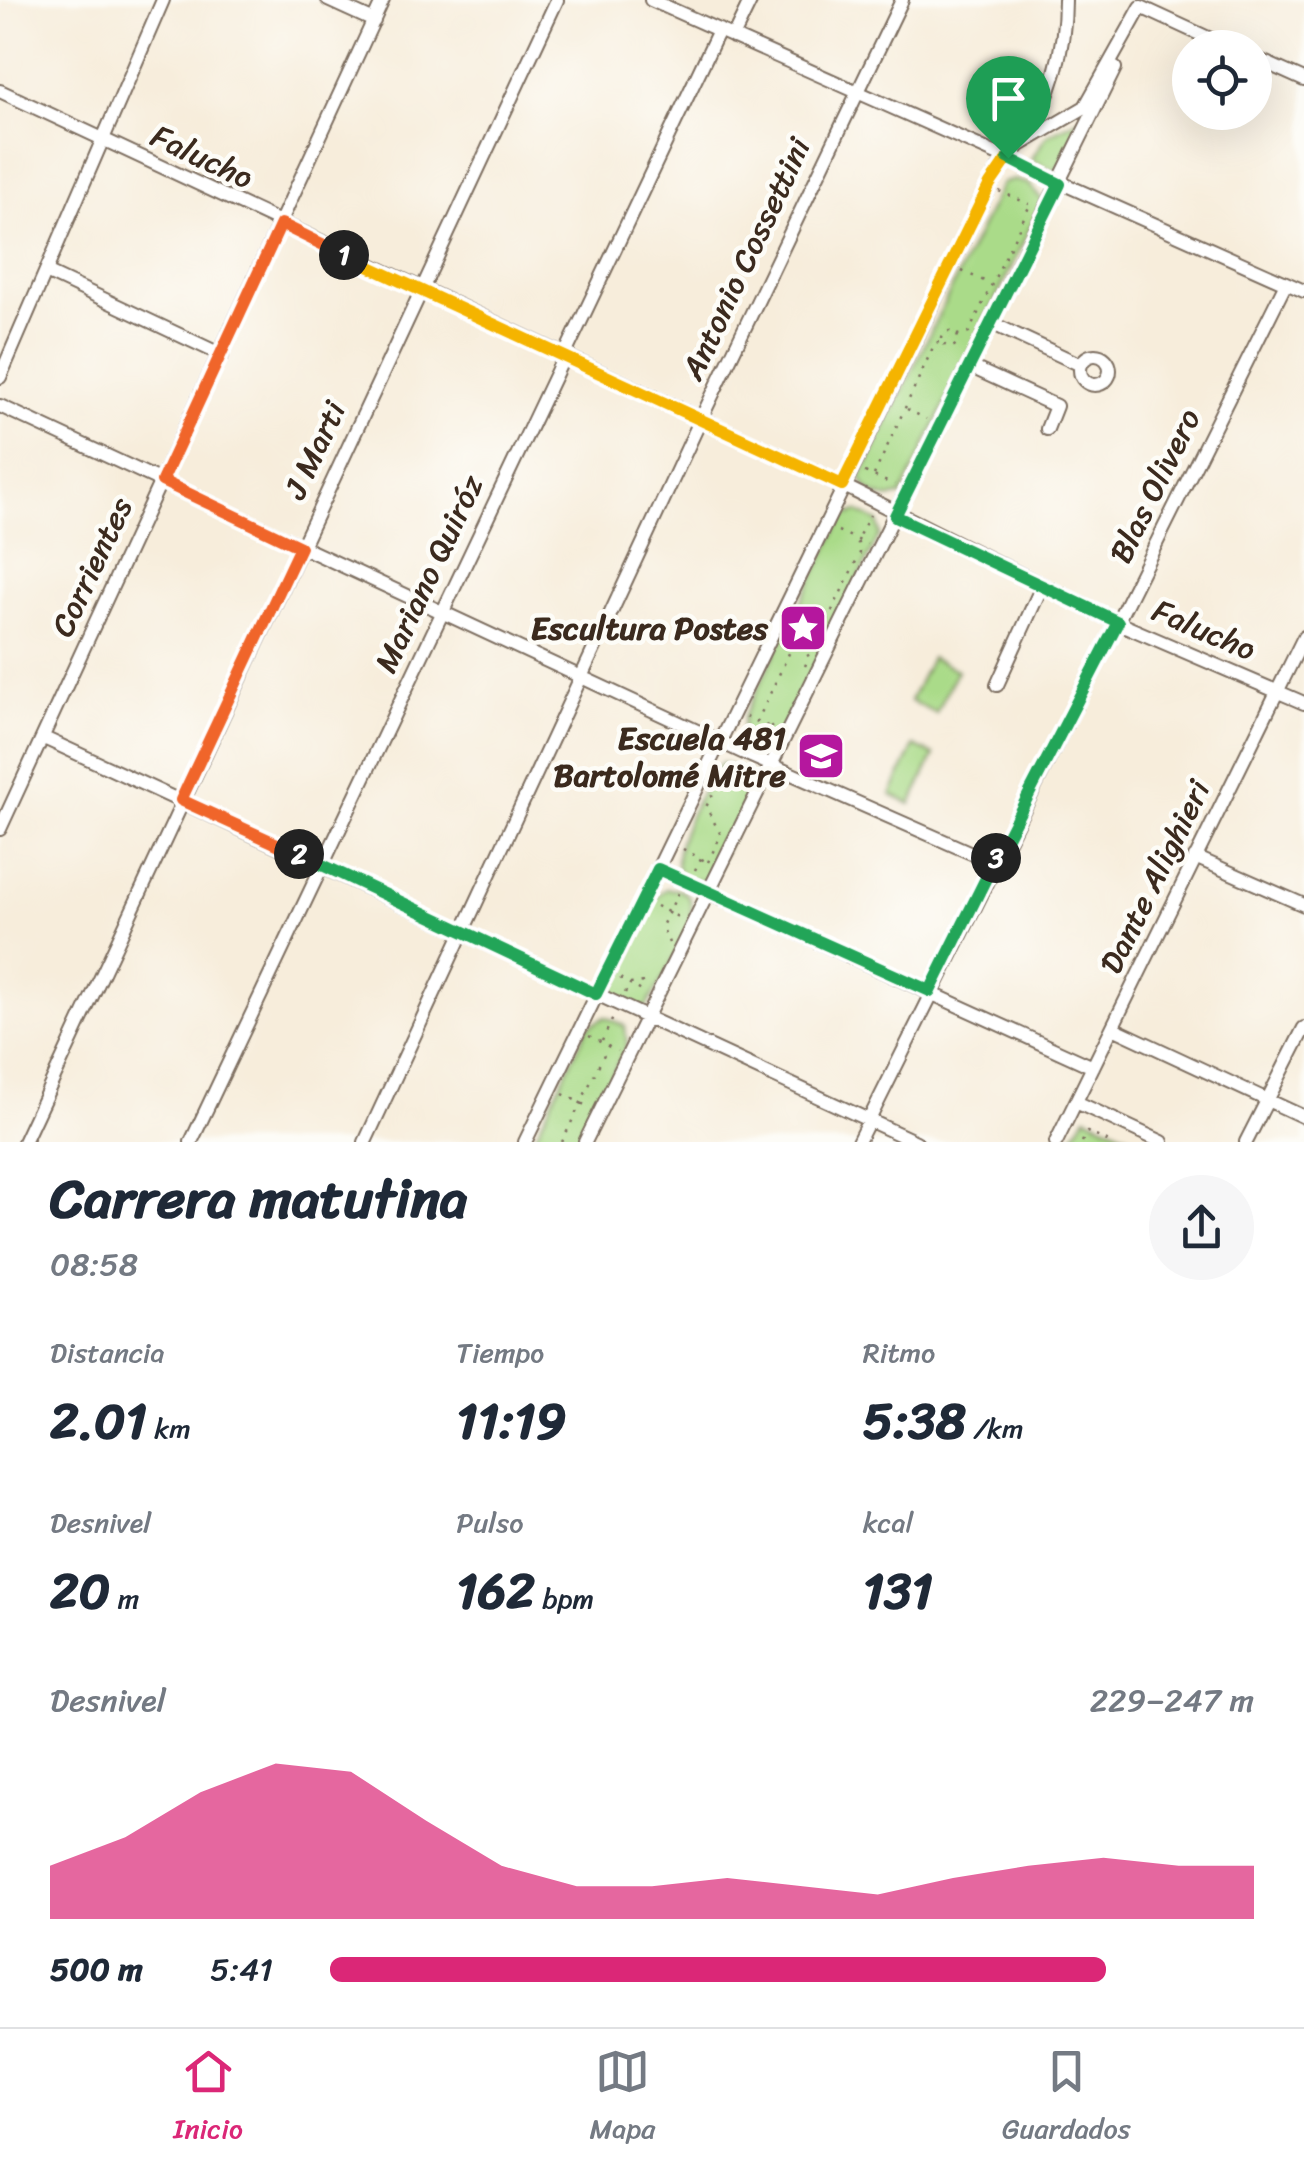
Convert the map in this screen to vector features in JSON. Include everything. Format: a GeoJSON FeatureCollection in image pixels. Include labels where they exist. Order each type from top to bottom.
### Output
{"type":"FeatureCollection","features":[{"type":"Feature","properties":{"kind":"street"},"geometry":{"type":"LineString","coordinates":[[0,378],[162,0]]}},
{"type":"Feature","properties":{"kind":"street"},"geometry":{"type":"LineString","coordinates":[[328,0],[374,21]]}},
{"type":"Feature","properties":{"kind":"street","name":"Corrientes"},"geometry":{"type":"LineString","coordinates":[[0,829],[383,0]]}},
{"type":"Feature","properties":{"kind":"street","name":"J Marti"},"geometry":{"type":"LineString","coordinates":[[24,1142],[557,0]]}},
{"type":"Feature","properties":{"kind":"street"},"geometry":{"type":"LineString","coordinates":[[651,0],[1304,291]]}},
{"type":"Feature","properties":{"kind":"street"},"geometry":{"type":"LineString","coordinates":[[733,37],[752,0]]}},
{"type":"Feature","properties":{"kind":"street","name":"Antonio Cossettini"},"geometry":{"type":"LineString","coordinates":[[366,1142],[700,421],[902,0]]}},
{"type":"Feature","properties":{"kind":"street"},"geometry":{"type":"LineString","coordinates":[[525,1142],[990,184],[1035,123],[1060,58],[1066,0]]}},
{"type":"Feature","properties":{"kind":"street"},"geometry":{"type":"LineString","coordinates":[[1020,145],[1085,107],[1143,4]]}},
{"type":"Feature","properties":{"kind":"street"},"geometry":{"type":"LineString","coordinates":[[1143,4],[1194,30]]}},
{"type":"Feature","properties":{"kind":"street"},"geometry":{"type":"LineString","coordinates":[[585,1142],[1060,184],[1143,4]]}},
{"type":"Feature","properties":{"kind":"street","name":"Mariano Quiróz"},"geometry":{"type":"LineString","coordinates":[[191,1142],[719,30]]}},
{"type":"Feature","properties":{"kind":"street"},"geometry":{"type":"LineString","coordinates":[[1272,66],[1304,80]]}},
{"type":"Feature","properties":{"kind":"street","name":"Falucho"},"geometry":{"type":"LineString","coordinates":[[0,91],[562,358],[842,485],[895,516],[1118,622],[1304,704]]}},
{"type":"Feature","properties":{"kind":"street"},"geometry":{"type":"LineString","coordinates":[[46,272],[222,355]]}},
{"type":"Feature","properties":{"kind":"street","name":"Blas Olivero"},"geometry":{"type":"LineString","coordinates":[[858,1142],[1286,283]]}},
{"type":"Feature","properties":{"kind":"street"},"geometry":{"type":"LineString","coordinates":[[991,323],[1081,365]]}},
{"type":"Feature","properties":{"kind":"street"},"geometry":{"type":"LineString","coordinates":[[970,366],[1056,406],[1047,429]]}},
{"type":"Feature","properties":{"kind":"street"},"geometry":{"type":"LineString","coordinates":[[0,406],[719,742],[772,762],[994,863]]}},
{"type":"Feature","properties":{"kind":"street"},"geometry":{"type":"LineString","coordinates":[[997,686],[1042,586]]}},
{"type":"Feature","properties":{"kind":"street","name":"Dante Alighieri"},"geometry":{"type":"LineString","coordinates":[[1056,1142],[1304,636]]}},
{"type":"Feature","properties":{"kind":"street"},"geometry":{"type":"LineString","coordinates":[[44,738],[916,1142]]}},
{"type":"Feature","properties":{"kind":"street"},"geometry":{"type":"LineString","coordinates":[[1195,857],[1304,906]]}},
{"type":"Feature","properties":{"kind":"street"},"geometry":{"type":"LineString","coordinates":[[658,869],[1093,1067]]}},
{"type":"Feature","properties":{"kind":"street"},"geometry":{"type":"LineString","coordinates":[[1113,1028],[1304,1117]]}},
{"type":"Feature","properties":{"kind":"street"},"geometry":{"type":"LineString","coordinates":[[1246,1142],[1304,1028]]}},
{"type":"Feature","properties":{"kind":"street"},"geometry":{"type":"LineString","coordinates":[[1076,1102],[1162,1142]]}},
{"type":"Feature","properties":{"kind":"path"},"geometry":{"type":"LineString","coordinates":[[998,191],[1039,209]]}},
{"type":"Feature","properties":{"kind":"path"},"geometry":{"type":"LineString","coordinates":[[943,341],[946,332],[969,332],[1030,205]]}},
{"type":"Feature","properties":{"kind":"path"},"geometry":{"type":"LineString","coordinates":[[960,270],[992,285]]}},
{"type":"Feature","properties":{"kind":"path"},"geometry":{"type":"LineString","coordinates":[[874,475],[936,344],[943,341],[954,346],[958,335]]}},
{"type":"Feature","properties":{"kind":"path"},"geometry":{"type":"LineString","coordinates":[[905,408],[936,423]]}},
{"type":"Feature","properties":{"kind":"path"},"geometry":{"type":"LineString","coordinates":[[864,471],[904,490]]}},
{"type":"Feature","properties":{"kind":"path"},"geometry":{"type":"LineString","coordinates":[[747,744],[791,649],[802,646],[814,621],[828,619],[860,553],[857,540],[870,515]]}},
{"type":"Feature","properties":{"kind":"path"},"geometry":{"type":"LineString","coordinates":[[836,530],[875,548]]}},
{"type":"Feature","properties":{"kind":"path"},"geometry":{"type":"LineString","coordinates":[[802,646],[809,657],[802,672]]}},
{"type":"Feature","properties":{"kind":"path"},"geometry":{"type":"LineString","coordinates":[[744,716],[784,734]]}},
{"type":"Feature","properties":{"kind":"path"},"geometry":{"type":"LineString","coordinates":[[770,727],[780,720]]}},
{"type":"Feature","properties":{"kind":"path"},"geometry":{"type":"LineString","coordinates":[[708,862],[721,836],[706,808],[716,788],[726,788],[736,765]]}},
{"type":"Feature","properties":{"kind":"path"},"geometry":{"type":"LineString","coordinates":[[711,775],[754,797]]}},
{"type":"Feature","properties":{"kind":"path"},"geometry":{"type":"LineString","coordinates":[[678,846],[722,870]]}},
{"type":"Feature","properties":{"kind":"path"},"geometry":{"type":"LineString","coordinates":[[670,945],[662,926],[684,882]]}},
{"type":"Feature","properties":{"kind":"path"},"geometry":{"type":"LineString","coordinates":[[650,903],[690,923]]}},
{"type":"Feature","properties":{"kind":"path"},"geometry":{"type":"LineString","coordinates":[[630,984],[650,982],[656,970]]}},
{"type":"Feature","properties":{"kind":"path"},"geometry":{"type":"LineString","coordinates":[[614,975],[654,999]]}},
{"type":"Feature","properties":{"kind":"path"},"geometry":{"type":"LineString","coordinates":[[601,1042],[613,1018]]}},
{"type":"Feature","properties":{"kind":"path"},"geometry":{"type":"LineString","coordinates":[[585,1034],[623,1054]]}},
{"type":"Feature","properties":{"kind":"path"},"geometry":{"type":"LineString","coordinates":[[562,1142],[608,1046]]}},
{"type":"Feature","properties":{"kind":"path"},"geometry":{"type":"LineString","coordinates":[[557,1092],[595,1110]]}},
{"type":"Feature","properties":{"kind":"path"},"geometry":{"type":"LineString","coordinates":[[1082,1142],[1087,1132],[1108,1142]]}},
{"type":"Feature","properties":{"kind":"green space"},"geometry":{"type":"Polygon","coordinates":[[[1086,116],[1057,171],[1031,160],[1047,135],[1086,116]]]}},
{"type":"Feature","properties":{"kind":"green space"},"geometry":{"type":"Polygon","coordinates":[[[1014,180],[1029,184],[1043,201],[901,496],[876,495],[867,489],[861,477],[1002,183],[1014,180]]]}},
{"type":"Feature","properties":{"kind":"green space"},"geometry":{"type":"Polygon","coordinates":[[[857,511],[878,522],[880,534],[775,746],[757,747],[742,732],[744,716],[837,530],[845,516],[857,511]]]}},
{"type":"Feature","properties":{"kind":"green space"},"geometry":{"type":"Polygon","coordinates":[[[931,658],[957,670],[936,713],[910,701],[931,658]]]}},
{"type":"Feature","properties":{"kind":"green space"},"geometry":{"type":"Polygon","coordinates":[[[914,746],[934,755],[911,804],[891,795],[914,746]]]}},
{"type":"Feature","properties":{"kind":"green space"},"geometry":{"type":"Polygon","coordinates":[[[722,763],[750,773],[757,788],[708,881],[687,879],[679,871],[677,861],[683,832],[698,799],[722,763]]]}},
{"type":"Feature","properties":{"kind":"green space"},"geometry":{"type":"Polygon","coordinates":[[[666,889],[683,892],[691,902],[690,918],[664,977],[647,1006],[639,1009],[615,998],[616,973],[638,924],[666,889]]]}},
{"type":"Feature","properties":{"kind":"green space"},"geometry":{"type":"Polygon","coordinates":[[[605,1017],[625,1026],[627,1044],[579,1142],[532,1142],[588,1027],[605,1017]]]}},
{"type":"Feature","properties":{"kind":"green space"},"geometry":{"type":"Polygon","coordinates":[[[1086,1116],[1143,1142],[1069,1142],[1086,1116]]]}},
{"type":"Feature","properties":{"kind":"place","name":"Escultura Postes"},"geometry":{"type":"Point","coordinates":[803,628]}},
{"type":"Feature","properties":{"kind":"place","name":"Escuela 481 Bartolomé Mitre"},"geometry":{"type":"Point","coordinates":[821,756]}},
{"type":"Feature","properties":{"kind":"route"},"geometry":{"type":"LineString","coordinates":[[1008,158],[1060,184],[895,516],[1118,622],[930,991],[658,869],[596,994],[181,800],[300,547],[162,481],[281,224],[842,485],[990,184],[1008,158]]}}]}
